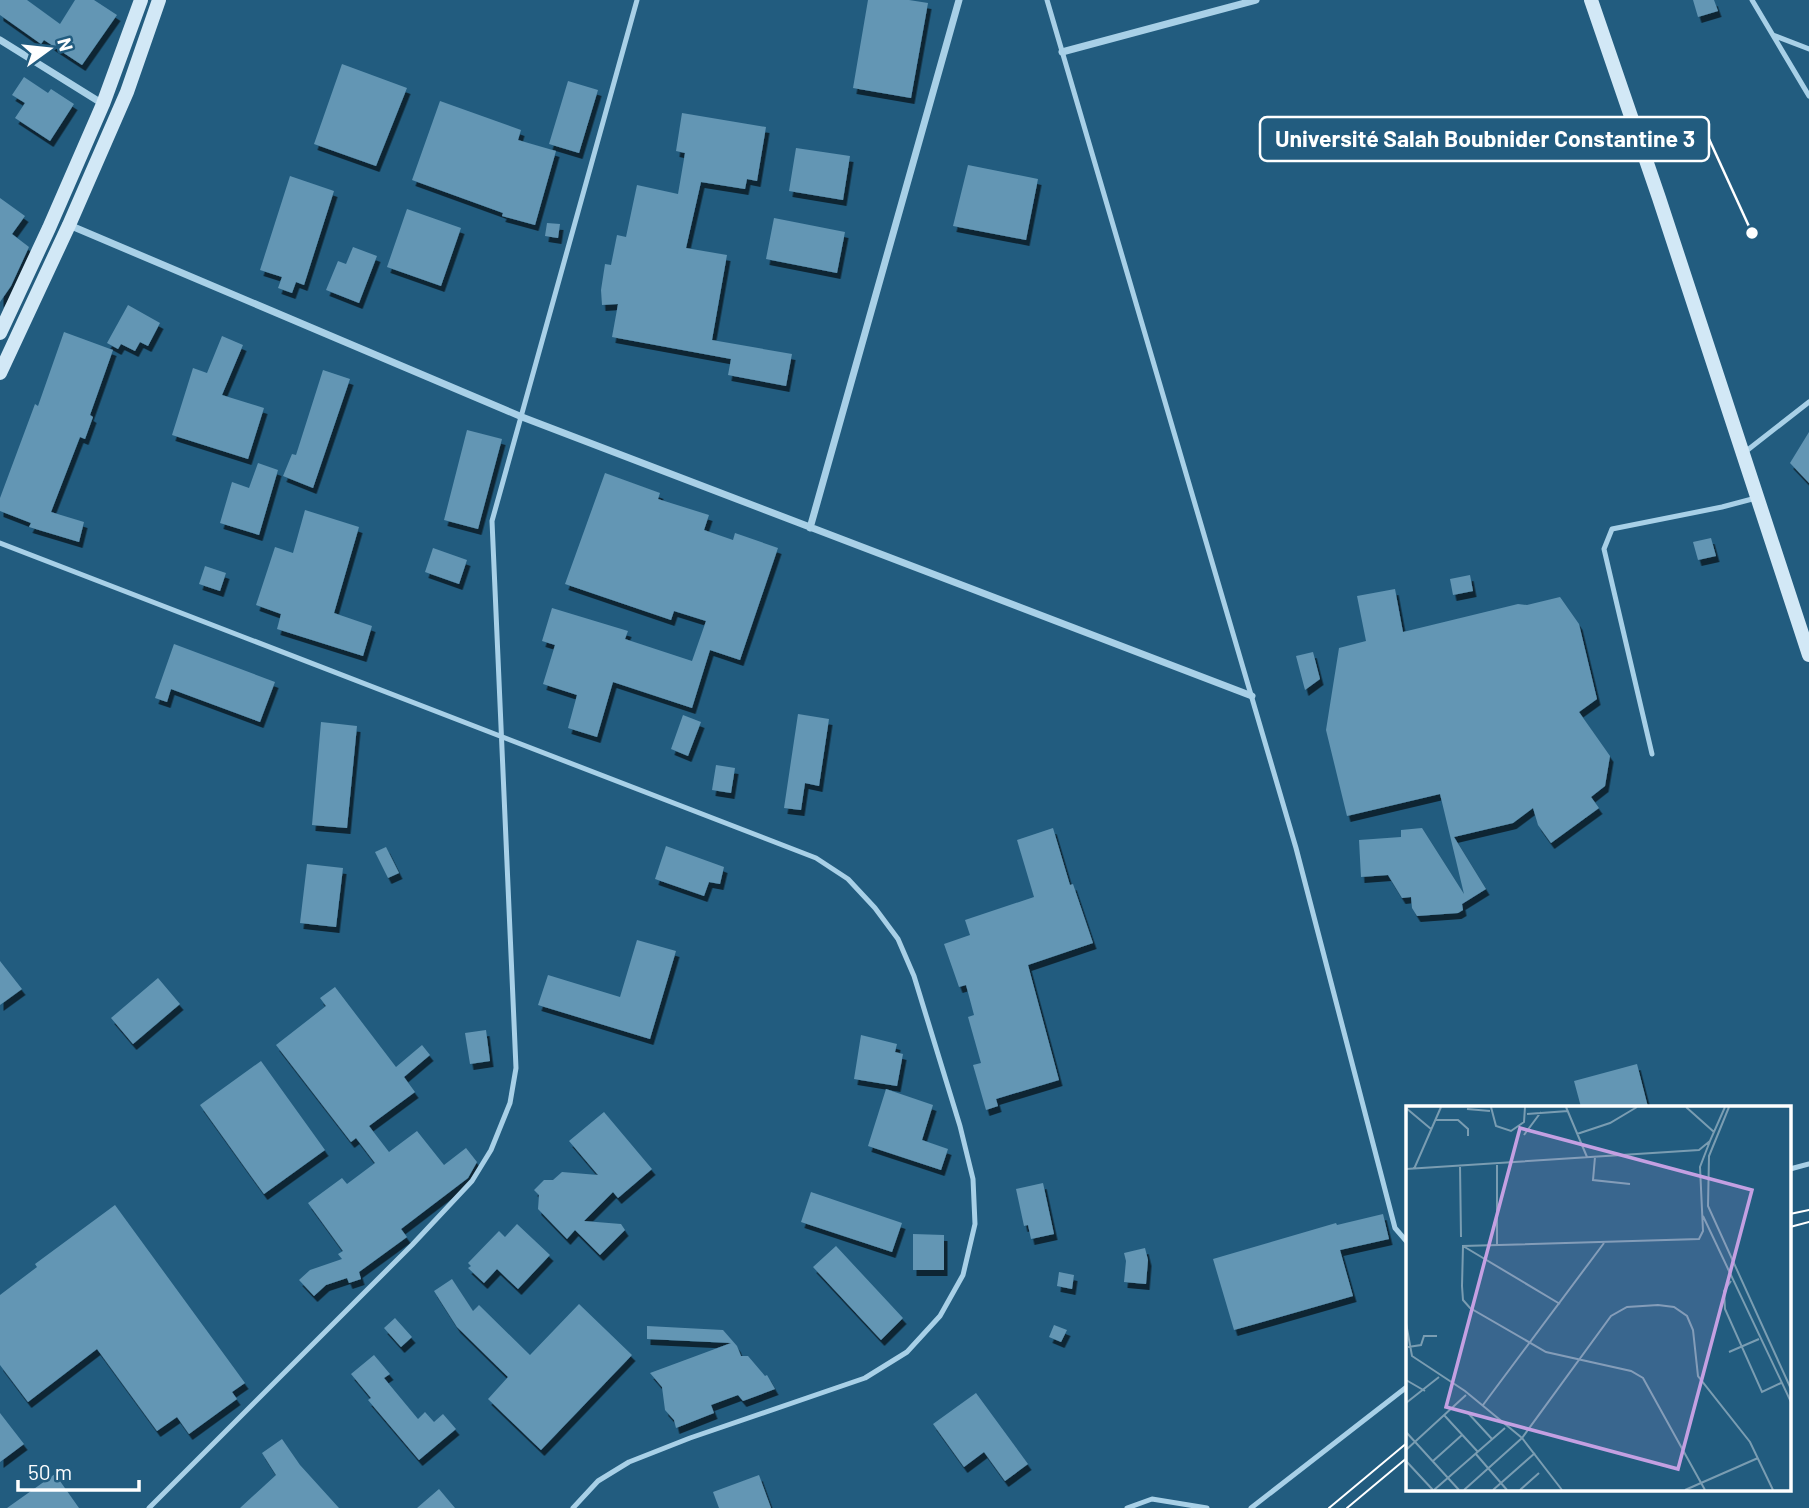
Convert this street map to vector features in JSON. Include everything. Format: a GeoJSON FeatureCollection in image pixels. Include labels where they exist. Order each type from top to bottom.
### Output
{"type":"FeatureCollection","features":[{"type":"Feature","properties":{"kind":"main road"},"geometry":{"type":"LineString","coordinates":[[0,333],[50,228],[103,104],[141,0]]}},
{"type":"Feature","properties":{"kind":"main road"},"geometry":{"type":"LineString","coordinates":[[0,373],[127,92],[159,0]]}},
{"type":"Feature","properties":{"kind":"main road"},"geometry":{"type":"LineString","coordinates":[[1591,0],[1809,655]]}},
{"type":"Feature","properties":{"kind":"street"},"geometry":{"type":"LineString","coordinates":[[810,528],[958,0]]}},
{"type":"Feature","properties":{"kind":"street"},"geometry":{"type":"LineString","coordinates":[[1062,52],[1256,0]]}},
{"type":"Feature","properties":{"kind":"street"},"geometry":{"type":"LineString","coordinates":[[0,40],[103,104]]}},
{"type":"Feature","properties":{"kind":"street"},"geometry":{"type":"LineString","coordinates":[[69,225],[522,417],[1252,696]]}},
{"type":"Feature","properties":{"kind":"lane"},"geometry":{"type":"LineString","coordinates":[[149,1508],[412,1245],[472,1181],[491,1150],[510,1103],[516,1068],[492,521],[637,0]]}},
{"type":"Feature","properties":{"kind":"lane"},"geometry":{"type":"LineString","coordinates":[[1047,0],[1296,848],[1395,1228],[1406,1241]]}},
{"type":"Feature","properties":{"kind":"lane"},"geometry":{"type":"LineString","coordinates":[[1752,0],[1809,96]]}},
{"type":"Feature","properties":{"kind":"lane"},"geometry":{"type":"LineString","coordinates":[[1773,35],[1809,49]]}},
{"type":"Feature","properties":{"kind":"lane"},"geometry":{"type":"LineString","coordinates":[[1742,455],[1809,402]]}},
{"type":"Feature","properties":{"kind":"lane"},"geometry":{"type":"LineString","coordinates":[[1652,754],[1604,549],[1612,529],[1756,498]]}},
{"type":"Feature","properties":{"kind":"lane"},"geometry":{"type":"LineString","coordinates":[[0,543],[816,858],[848,880],[875,908],[898,939],[914,976],[960,1126],[973,1179],[975,1224],[963,1275],[940,1316],[907,1352],[865,1378],[690,1438],[629,1462],[598,1481],[573,1508]]}},
{"type":"Feature","properties":{"kind":"lane"},"geometry":{"type":"LineString","coordinates":[[1792,1168],[1809,1164]]}},
{"type":"Feature","properties":{"kind":"lane"},"geometry":{"type":"LineString","coordinates":[[1251,1508],[1406,1388]]}},
{"type":"Feature","properties":{"kind":"lane"},"geometry":{"type":"LineString","coordinates":[[1127,1508],[1152,1499],[1207,1508]]}},
{"type":"Feature","properties":{"kind":"building"},"geometry":{"type":"Polygon","coordinates":[[[0,0],[27,0],[60,24],[75,0],[94,0],[117,15],[82,65],[44,40],[41,44],[0,15],[0,0]]]}},
{"type":"Feature","properties":{"kind":"building"},"geometry":{"type":"Polygon","coordinates":[[[868,0],[928,3],[911,98],[853,88],[868,0]]]}},
{"type":"Feature","properties":{"kind":"building"},"geometry":{"type":"Polygon","coordinates":[[[1693,0],[1714,0],[1718,11],[1698,17],[1693,0]]]}},
{"type":"Feature","properties":{"kind":"building"},"geometry":{"type":"Polygon","coordinates":[[[342,64],[407,88],[376,166],[314,144],[342,64]]]}},
{"type":"Feature","properties":{"kind":"building"},"geometry":{"type":"Polygon","coordinates":[[[24,77],[48,93],[51,89],[74,104],[50,141],[15,118],[25,103],[12,95],[24,77]]]}},
{"type":"Feature","properties":{"kind":"building"},"geometry":{"type":"Polygon","coordinates":[[[568,81],[598,90],[579,153],[549,144],[568,81]]]}},
{"type":"Feature","properties":{"kind":"building"},"geometry":{"type":"Polygon","coordinates":[[[440,101],[521,130],[518,140],[556,151],[535,225],[502,216],[503,213],[412,180],[440,101]]]}},
{"type":"Feature","properties":{"kind":"building"},"geometry":{"type":"Polygon","coordinates":[[[682,113],[766,127],[757,181],[747,179],[745,189],[701,182],[686,248],[727,255],[712,340],[792,354],[786,386],[728,375],[731,359],[612,337],[618,304],[602,305],[605,264],[611,265],[617,235],[626,237],[637,185],[678,194],[685,153],[676,151],[682,113]]]}},
{"type":"Feature","properties":{"kind":"building"},"geometry":{"type":"Polygon","coordinates":[[[796,148],[850,156],[843,200],[789,191],[796,148]]]}},
{"type":"Feature","properties":{"kind":"building"},"geometry":{"type":"Polygon","coordinates":[[[968,165],[1038,179],[1026,240],[953,226],[968,165]]]}},
{"type":"Feature","properties":{"kind":"building"},"geometry":{"type":"Polygon","coordinates":[[[290,176],[334,191],[304,285],[296,282],[292,293],[278,288],[282,277],[260,270],[290,176]]]}},
{"type":"Feature","properties":{"kind":"building"},"geometry":{"type":"Polygon","coordinates":[[[0,198],[25,216],[12,234],[29,247],[11,286],[0,302],[0,198]]]}},
{"type":"Feature","properties":{"kind":"building"},"geometry":{"type":"Polygon","coordinates":[[[407,209],[461,228],[441,286],[387,267],[407,209]]]}},
{"type":"Feature","properties":{"kind":"building"},"geometry":{"type":"Polygon","coordinates":[[[774,218],[845,232],[837,273],[766,259],[774,218]]]}},
{"type":"Feature","properties":{"kind":"building"},"geometry":{"type":"Polygon","coordinates":[[[547,223],[560,224],[558,238],[545,236],[547,223]]]}},
{"type":"Feature","properties":{"kind":"building"},"geometry":{"type":"Polygon","coordinates":[[[353,247],[377,256],[359,303],[326,290],[338,261],[346,264],[353,247]]]}},
{"type":"Feature","properties":{"kind":"building"},"geometry":{"type":"Polygon","coordinates":[[[128,305],[160,323],[148,346],[140,342],[135,351],[121,344],[118,349],[107,343],[128,305]]]}},
{"type":"Feature","properties":{"kind":"building"},"geometry":{"type":"Polygon","coordinates":[[[64,332],[113,350],[90,415],[93,417],[85,439],[80,437],[51,512],[84,522],[79,542],[29,527],[31,523],[0,511],[0,498],[35,404],[38,406],[64,332]]]}},
{"type":"Feature","properties":{"kind":"building"},"geometry":{"type":"Polygon","coordinates":[[[222,336],[243,345],[222,395],[264,408],[248,459],[172,435],[193,368],[207,373],[222,336]]]}},
{"type":"Feature","properties":{"kind":"building"},"geometry":{"type":"Polygon","coordinates":[[[323,370],[350,379],[313,488],[283,476],[292,454],[296,455],[323,370]]]}},
{"type":"Feature","properties":{"kind":"building"},"geometry":{"type":"Polygon","coordinates":[[[467,430],[502,439],[478,529],[444,520],[467,430]]]}},
{"type":"Feature","properties":{"kind":"building"},"geometry":{"type":"Polygon","coordinates":[[[1809,432],[1809,483],[1790,463],[1809,432]]]}},
{"type":"Feature","properties":{"kind":"building"},"geometry":{"type":"Polygon","coordinates":[[[258,463],[278,470],[259,535],[220,523],[232,482],[249,488],[258,463]]]}},
{"type":"Feature","properties":{"kind":"building"},"geometry":{"type":"Polygon","coordinates":[[[605,473],[660,493],[658,499],[709,515],[704,530],[733,540],[735,533],[778,548],[740,660],[710,650],[692,708],[613,682],[597,737],[568,728],[577,695],[543,684],[555,645],[542,641],[552,608],[628,631],[625,639],[692,661],[706,621],[674,611],[671,620],[565,584],[605,473]]]}},
{"type":"Feature","properties":{"kind":"building"},"geometry":{"type":"Polygon","coordinates":[[[305,510],[359,527],[334,613],[372,626],[363,656],[277,629],[281,614],[256,605],[275,547],[293,553],[305,510]]]}},
{"type":"Feature","properties":{"kind":"building"},"geometry":{"type":"Polygon","coordinates":[[[1711,538],[1716,556],[1698,560],[1693,542],[1711,538]]]}},
{"type":"Feature","properties":{"kind":"building"},"geometry":{"type":"Polygon","coordinates":[[[433,548],[467,560],[459,584],[425,572],[433,548]]]}},
{"type":"Feature","properties":{"kind":"building"},"geometry":{"type":"Polygon","coordinates":[[[205,566],[226,573],[220,591],[199,584],[205,566]]]}},
{"type":"Feature","properties":{"kind":"building"},"geometry":{"type":"Polygon","coordinates":[[[1470,575],[1473,591],[1453,595],[1450,579],[1470,575]]]}},
{"type":"Feature","properties":{"kind":"building"},"geometry":{"type":"Polygon","coordinates":[[[1395,589],[1403,632],[1518,604],[1527,605],[1560,597],[1579,624],[1597,699],[1579,712],[1610,756],[1605,786],[1591,797],[1599,808],[1551,843],[1538,825],[1533,808],[1513,823],[1454,837],[1486,889],[1462,904],[1463,910],[1458,913],[1417,916],[1412,908],[1411,897],[1402,898],[1388,875],[1361,877],[1359,840],[1401,837],[1401,830],[1422,828],[1464,894],[1440,794],[1347,816],[1326,730],[1339,648],[1366,641],[1357,596],[1395,589]]]}},
{"type":"Feature","properties":{"kind":"building"},"geometry":{"type":"Polygon","coordinates":[[[174,644],[275,682],[260,722],[171,689],[167,702],[155,698],[174,644]]]}},
{"type":"Feature","properties":{"kind":"building"},"geometry":{"type":"Polygon","coordinates":[[[1313,652],[1320,679],[1305,690],[1296,656],[1313,652]]]}},
{"type":"Feature","properties":{"kind":"building"},"geometry":{"type":"Polygon","coordinates":[[[798,714],[829,719],[819,786],[805,783],[801,810],[784,808],[798,714]]]}},
{"type":"Feature","properties":{"kind":"building"},"geometry":{"type":"Polygon","coordinates":[[[683,715],[701,722],[688,756],[671,749],[683,715]]]}},
{"type":"Feature","properties":{"kind":"building"},"geometry":{"type":"Polygon","coordinates":[[[321,722],[357,726],[347,828],[312,825],[321,722]]]}},
{"type":"Feature","properties":{"kind":"building"},"geometry":{"type":"Polygon","coordinates":[[[716,765],[735,768],[731,793],[712,790],[716,765]]]}},
{"type":"Feature","properties":{"kind":"building"},"geometry":{"type":"Polygon","coordinates":[[[1053,828],[1070,885],[1073,884],[1093,943],[1028,965],[1059,1080],[996,1099],[998,1106],[986,1110],[973,1065],[981,1063],[968,1017],[974,1015],[966,985],[959,987],[944,944],[970,935],[965,920],[1034,897],[1017,840],[1053,828]]]}},
{"type":"Feature","properties":{"kind":"building"},"geometry":{"type":"Polygon","coordinates":[[[666,846],[724,867],[720,884],[709,882],[704,896],[655,879],[666,846]]]}},
{"type":"Feature","properties":{"kind":"building"},"geometry":{"type":"Polygon","coordinates":[[[386,847],[399,873],[388,878],[375,852],[386,847]]]}},
{"type":"Feature","properties":{"kind":"building"},"geometry":{"type":"Polygon","coordinates":[[[307,864],[343,868],[336,927],[300,923],[307,864]]]}},
{"type":"Feature","properties":{"kind":"building"},"geometry":{"type":"Polygon","coordinates":[[[637,940],[676,951],[650,1039],[538,1005],[548,975],[620,997],[637,940]]]}},
{"type":"Feature","properties":{"kind":"building"},"geometry":{"type":"Polygon","coordinates":[[[0,961],[22,989],[0,1005],[0,961]]]}},
{"type":"Feature","properties":{"kind":"building"},"geometry":{"type":"Polygon","coordinates":[[[158,978],[180,1004],[133,1044],[111,1018],[158,978]]]}},
{"type":"Feature","properties":{"kind":"building"},"geometry":{"type":"Polygon","coordinates":[[[335,987],[396,1067],[422,1045],[430,1055],[404,1077],[415,1092],[369,1126],[389,1152],[417,1131],[444,1165],[466,1148],[477,1162],[468,1178],[401,1229],[407,1237],[359,1272],[361,1279],[349,1283],[347,1278],[326,1285],[314,1296],[299,1280],[310,1270],[342,1259],[338,1254],[343,1251],[308,1203],[342,1178],[347,1184],[375,1163],[356,1138],[351,1142],[276,1045],[326,1006],[320,998],[335,987]]]}},
{"type":"Feature","properties":{"kind":"building"},"geometry":{"type":"Polygon","coordinates":[[[486,1030],[490,1061],[470,1064],[465,1033],[486,1030]]]}},
{"type":"Feature","properties":{"kind":"building"},"geometry":{"type":"Polygon","coordinates":[[[861,1035],[897,1044],[895,1052],[903,1054],[897,1086],[854,1079],[861,1035]]]}},
{"type":"Feature","properties":{"kind":"building"},"geometry":{"type":"Polygon","coordinates":[[[261,1061],[325,1150],[264,1194],[200,1105],[261,1061]]]}},
{"type":"Feature","properties":{"kind":"building"},"geometry":{"type":"Polygon","coordinates":[[[1637,1064],[1648,1106],[1581,1106],[1574,1081],[1637,1064]]]}},
{"type":"Feature","properties":{"kind":"building"},"geometry":{"type":"Polygon","coordinates":[[[886,1089],[933,1105],[922,1140],[948,1149],[941,1170],[868,1146],[886,1089]]]}},
{"type":"Feature","properties":{"kind":"building"},"geometry":{"type":"Polygon","coordinates":[[[604,1112],[652,1169],[618,1198],[613,1192],[584,1221],[621,1224],[625,1230],[600,1255],[575,1230],[567,1239],[538,1209],[539,1195],[534,1190],[544,1180],[553,1180],[562,1172],[598,1175],[569,1141],[604,1112]]]}},
{"type":"Feature","properties":{"kind":"building"},"geometry":{"type":"Polygon","coordinates":[[[1043,1183],[1054,1234],[1031,1239],[1028,1225],[1024,1226],[1016,1189],[1043,1183]]]}},
{"type":"Feature","properties":{"kind":"building"},"geometry":{"type":"Polygon","coordinates":[[[811,1192],[902,1223],[892,1252],[801,1222],[811,1192]]]}},
{"type":"Feature","properties":{"kind":"building"},"geometry":{"type":"Polygon","coordinates":[[[115,1205],[245,1383],[232,1392],[237,1399],[189,1434],[177,1417],[157,1431],[97,1349],[28,1402],[0,1365],[0,1295],[37,1267],[35,1264],[115,1205]]]}},
{"type":"Feature","properties":{"kind":"building"},"geometry":{"type":"Polygon","coordinates":[[[1383,1214],[1389,1239],[1340,1250],[1353,1296],[1234,1330],[1213,1259],[1336,1223],[1337,1225],[1383,1214]]]}},
{"type":"Feature","properties":{"kind":"building"},"geometry":{"type":"Polygon","coordinates":[[[517,1224],[550,1255],[518,1289],[497,1269],[484,1283],[468,1268],[471,1266],[468,1263],[499,1231],[505,1237],[517,1224]]]}},
{"type":"Feature","properties":{"kind":"building"},"geometry":{"type":"Polygon","coordinates":[[[913,1234],[944,1235],[944,1270],[913,1270],[913,1234]]]}},
{"type":"Feature","properties":{"kind":"building"},"geometry":{"type":"Polygon","coordinates":[[[836,1246],[903,1318],[881,1340],[813,1267],[836,1246]]]}},
{"type":"Feature","properties":{"kind":"building"},"geometry":{"type":"Polygon","coordinates":[[[1145,1248],[1148,1260],[1146,1284],[1124,1282],[1124,1253],[1145,1248]]]}},
{"type":"Feature","properties":{"kind":"building"},"geometry":{"type":"Polygon","coordinates":[[[1059,1272],[1074,1275],[1072,1289],[1057,1286],[1059,1272]]]}},
{"type":"Feature","properties":{"kind":"building"},"geometry":{"type":"Polygon","coordinates":[[[452,1279],[473,1311],[479,1305],[530,1355],[579,1304],[632,1355],[541,1450],[488,1399],[508,1377],[457,1327],[434,1291],[452,1279]]]}},
{"type":"Feature","properties":{"kind":"building"},"geometry":{"type":"Polygon","coordinates":[[[395,1318],[412,1337],[401,1347],[384,1328],[395,1318]]]}},
{"type":"Feature","properties":{"kind":"building"},"geometry":{"type":"Polygon","coordinates":[[[1054,1325],[1067,1330],[1061,1342],[1049,1337],[1054,1325]]]}},
{"type":"Feature","properties":{"kind":"building"},"geometry":{"type":"Polygon","coordinates":[[[647,1326],[723,1330],[737,1346],[741,1356],[748,1356],[765,1376],[767,1375],[775,1389],[743,1401],[738,1395],[711,1405],[714,1413],[676,1428],[674,1420],[665,1410],[662,1387],[650,1373],[731,1343],[647,1339],[647,1326]]]}},
{"type":"Feature","properties":{"kind":"building"},"geometry":{"type":"Polygon","coordinates":[[[374,1355],[390,1374],[384,1378],[418,1419],[425,1412],[434,1422],[443,1414],[456,1429],[419,1460],[368,1400],[371,1398],[351,1374],[374,1355]]]}},
{"type":"Feature","properties":{"kind":"building"},"geometry":{"type":"Polygon","coordinates":[[[976,1393],[1028,1464],[1005,1481],[984,1452],[964,1467],[933,1424],[976,1393]]]}},
{"type":"Feature","properties":{"kind":"building"},"geometry":{"type":"Polygon","coordinates":[[[0,1413],[24,1444],[0,1462],[0,1413]]]}},
{"type":"Feature","properties":{"kind":"building"},"geometry":{"type":"Polygon","coordinates":[[[282,1439],[300,1465],[339,1508],[240,1508],[276,1475],[262,1453],[282,1439]]]}},
{"type":"Feature","properties":{"kind":"building"},"geometry":{"type":"Polygon","coordinates":[[[55,1474],[79,1508],[7,1508],[55,1474]]]}},
{"type":"Feature","properties":{"kind":"building"},"geometry":{"type":"Polygon","coordinates":[[[759,1475],[771,1508],[719,1508],[713,1492],[759,1475]]]}},
{"type":"Feature","properties":{"kind":"building"},"geometry":{"type":"Polygon","coordinates":[[[439,1489],[455,1508],[417,1508],[439,1489]]]}},
{"type":"Feature","properties":{"kind":"tram line"},"geometry":{"type":"LineString","coordinates":[[1792,1214],[1809,1210]]}},
{"type":"Feature","properties":{"kind":"tram line"},"geometry":{"type":"LineString","coordinates":[[1792,1226],[1809,1222]]}},
{"type":"Feature","properties":{"kind":"tram line"},"geometry":{"type":"LineString","coordinates":[[1329,1508],[1406,1444]]}},
{"type":"Feature","properties":{"kind":"tram line"},"geometry":{"type":"LineString","coordinates":[[1347,1508],[1406,1459]]}},
{"type":"Feature","properties":{"kind":"place","name":"Université Salah Boubnider Constantine 3"},"geometry":{"type":"Point","coordinates":[1752,233]}}]}
